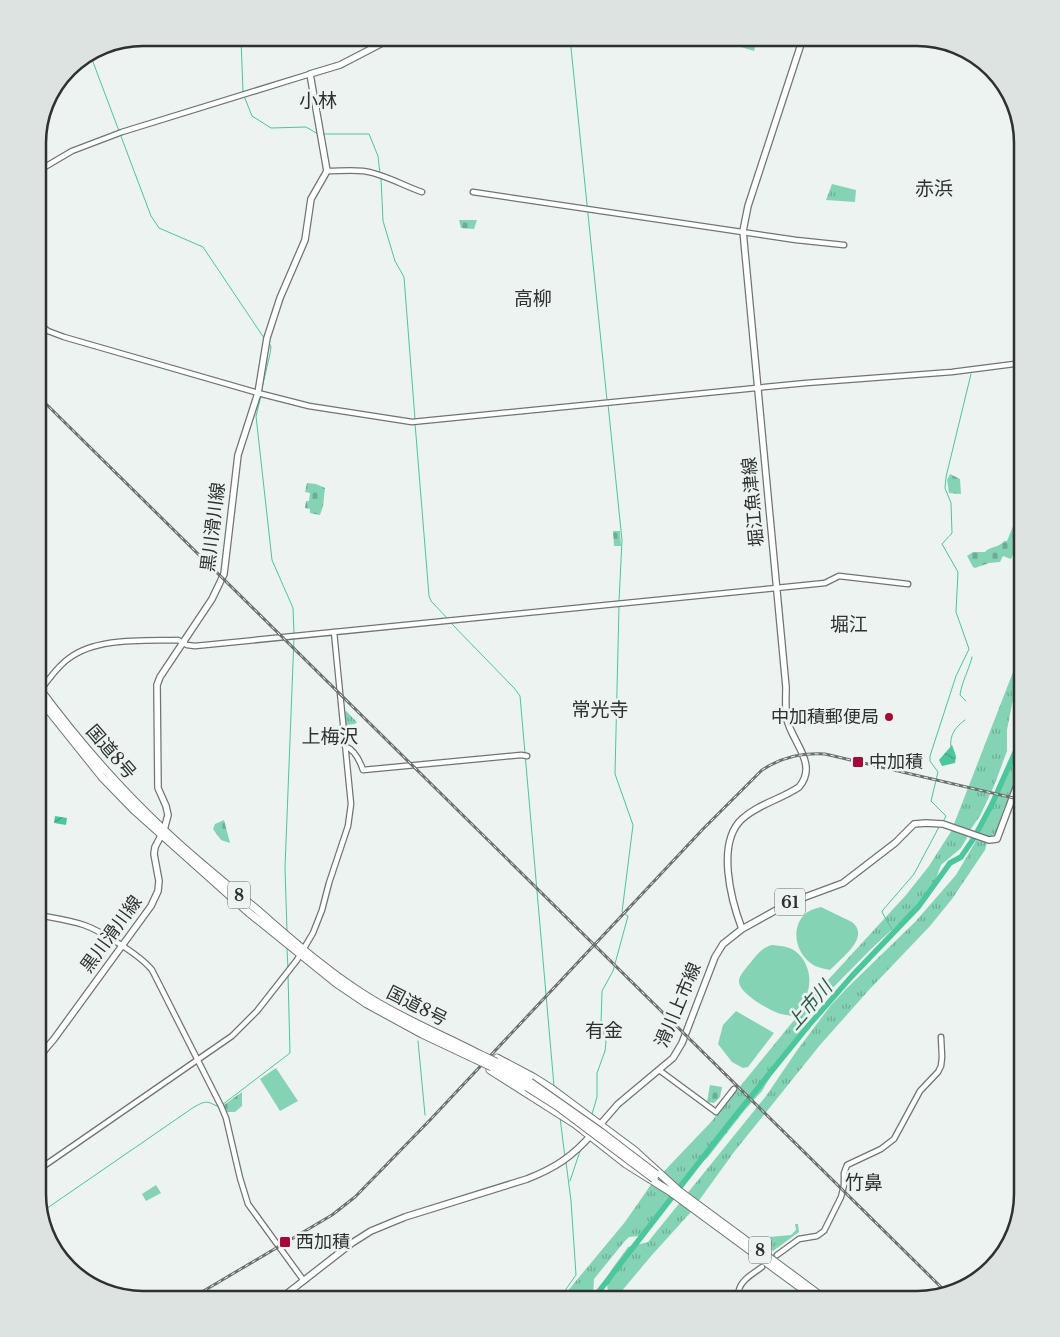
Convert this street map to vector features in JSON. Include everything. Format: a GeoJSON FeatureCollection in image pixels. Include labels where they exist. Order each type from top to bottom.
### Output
{"type":"FeatureCollection","features":[{"type":"Feature","properties":{"kind":"highway","name":"国道8号"},"geometry":{"type":"LineString","coordinates":[[46,701],[163,832],[336,983],[368,1004],[422,1034],[477,1056]]}},
{"type":"Feature","properties":{"kind":"highway","name":"8"},"geometry":{"type":"LineString","coordinates":[[477,1056],[528,1084],[601,1132],[657,1178],[813,1291]]}},
{"type":"Feature","properties":{"kind":"highway","name":"8"},"geometry":{"type":"LineString","coordinates":[[477,1056],[528,1084],[552,1089],[621,1141],[657,1178]]}},
{"type":"Feature","properties":{"kind":"highway","name":"8"},"geometry":{"type":"LineString","coordinates":[[528,1084],[548,1108],[590,1136],[614,1155],[657,1178]]}},
{"type":"Feature","properties":{"kind":"highway","name":"8"},"geometry":{"type":"LineString","coordinates":[[693,1204],[804,1291]]}},
{"type":"Feature","properties":{"kind":"main road"},"geometry":{"type":"LineString","coordinates":[[327,171],[310,74],[340,66],[377,46]]}},
{"type":"Feature","properties":{"kind":"main road","name":"堀江魚津線"},"geometry":{"type":"LineString","coordinates":[[742,929],[734,908],[730,889],[728,851],[732,832],[741,820],[749,814],[799,787],[806,771],[803,753],[787,718],[786,688],[743,232],[748,206],[800,46]]}},
{"type":"Feature","properties":{"kind":"main road","name":"黒川滑川線"},"geometry":{"type":"LineString","coordinates":[[46,1048],[122,947],[155,899],[159,881],[154,854],[155,847],[163,832],[168,814],[158,788],[156,690],[160,677],[212,599],[224,574],[238,455],[258,393],[267,338],[280,298],[305,240],[311,198],[327,171]]}},
{"type":"Feature","properties":{"kind":"main road","name":"滑川上市線"},"geometry":{"type":"LineString","coordinates":[[291,1291],[352,1243],[371,1231],[405,1217],[527,1179],[565,1161],[618,1104],[673,1058],[682,1043],[715,957],[723,944],[742,929],[788,902],[843,883],[895,843],[914,824],[937,823],[989,840],[997,839],[1014,791]]}},
{"type":"Feature","properties":{"kind":"street"},"geometry":{"type":"LineString","coordinates":[[46,166],[72,151],[120,133],[310,74]]}},
{"type":"Feature","properties":{"kind":"street"},"geometry":{"type":"LineString","coordinates":[[327,171],[364,171],[422,192]]}},
{"type":"Feature","properties":{"kind":"street"},"geometry":{"type":"LineString","coordinates":[[473,192],[796,240],[844,245]]}},
{"type":"Feature","properties":{"kind":"street"},"geometry":{"type":"LineString","coordinates":[[46,329],[64,337],[309,406],[415,422],[757,388],[952,372],[1014,364]]}},
{"type":"Feature","properties":{"kind":"street"},"geometry":{"type":"LineString","coordinates":[[46,683],[68,658],[87,648],[105,644],[178,640],[196,646],[825,583],[839,576],[908,584]]}},
{"type":"Feature","properties":{"kind":"street"},"geometry":{"type":"LineString","coordinates":[[46,1164],[232,1036],[256,1011],[302,952],[313,933],[348,826],[351,804],[334,632]]}},
{"type":"Feature","properties":{"kind":"street"},"geometry":{"type":"LineString","coordinates":[[345,746],[355,755],[363,770],[521,755],[527,756]]}},
{"type":"Feature","properties":{"kind":"street"},"geometry":{"type":"LineString","coordinates":[[46,917],[83,925],[98,931],[141,958],[152,970],[226,1118],[248,1204],[304,1281]]}},
{"type":"Feature","properties":{"kind":"street"},"geometry":{"type":"LineString","coordinates":[[777,1255],[799,1239],[817,1236],[824,1231],[841,1198],[844,1173],[847,1165],[881,1149],[894,1139],[920,1091],[938,1072],[941,1066],[941,1037]]}},
{"type":"Feature","properties":{"kind":"street"},"geometry":{"type":"LineString","coordinates":[[658,1070],[716,1112],[734,1089]]}},
{"type":"Feature","properties":{"kind":"street"},"geometry":{"type":"LineString","coordinates":[[739,1290],[744,1281],[762,1267]]}},
{"type":"Feature","properties":{"kind":"green space"},"geometry":{"type":"Polygon","coordinates":[[[737,46],[755,46],[754,51],[737,46]]]}},
{"type":"Feature","properties":{"kind":"green space"},"geometry":{"type":"Polygon","coordinates":[[[832,184],[856,190],[855,202],[826,200],[832,184]]]}},
{"type":"Feature","properties":{"kind":"green space"},"geometry":{"type":"Polygon","coordinates":[[[459,220],[477,220],[474,229],[461,228],[459,220]]]}},
{"type":"Feature","properties":{"kind":"green space"},"geometry":{"type":"Polygon","coordinates":[[[950,474],[960,479],[961,494],[949,493],[947,480],[950,474]]]}},
{"type":"Feature","properties":{"kind":"green space"},"geometry":{"type":"Polygon","coordinates":[[[307,483],[325,488],[320,515],[310,513],[310,509],[305,508],[306,501],[309,501],[310,493],[305,492],[307,483]]]}},
{"type":"Feature","properties":{"kind":"green space"},"geometry":{"type":"Polygon","coordinates":[[[1013,526],[1014,551],[1011,559],[1003,556],[1000,562],[973,567],[967,556],[973,552],[985,552],[1007,541],[1013,526]]]}},
{"type":"Feature","properties":{"kind":"green space"},"geometry":{"type":"Polygon","coordinates":[[[613,531],[620,531],[621,546],[614,546],[613,531]]]}},
{"type":"Feature","properties":{"kind":"green space"},"geometry":{"type":"Polygon","coordinates":[[[1014,670],[1014,698],[1007,730],[1007,751],[994,786],[980,816],[970,830],[954,824],[1014,670]]]}},
{"type":"Feature","properties":{"kind":"green space"},"geometry":{"type":"Polygon","coordinates":[[[346,711],[357,722],[355,724],[345,725],[344,712],[346,711]]]}},
{"type":"Feature","properties":{"kind":"green space"},"geometry":{"type":"Polygon","coordinates":[[[1014,755],[1014,786],[996,834],[988,840],[985,850],[952,899],[930,926],[820,1045],[734,1152],[690,1213],[622,1291],[608,1291],[606,1279],[628,1247],[648,1242],[766,1096],[831,1005],[915,922],[956,875],[977,839],[1014,755]]]}},
{"type":"Feature","properties":{"kind":"green space"},"geometry":{"type":"Polygon","coordinates":[[[224,820],[230,843],[221,840],[213,829],[215,824],[224,820]]]}},
{"type":"Feature","properties":{"kind":"green space"},"geometry":{"type":"Polygon","coordinates":[[[952,830],[968,836],[961,848],[941,865],[930,895],[872,948],[819,1002],[762,1091],[708,1157],[685,1178],[670,1203],[640,1236],[629,1237],[624,1242],[594,1279],[593,1291],[568,1291],[625,1222],[650,1186],[711,1122],[817,992],[906,895],[929,866],[952,830]]]}},
{"type":"Feature","properties":{"kind":"green space"},"geometry":{"type":"Polygon","coordinates":[[[821,907],[852,922],[857,928],[858,934],[852,947],[830,970],[815,966],[803,956],[799,949],[796,934],[801,919],[806,913],[821,907]]]}},
{"type":"Feature","properties":{"kind":"green space"},"geometry":{"type":"Polygon","coordinates":[[[772,945],[787,947],[795,951],[804,960],[808,972],[809,984],[806,996],[792,1016],[776,1012],[763,1005],[749,996],[740,986],[739,979],[745,969],[760,951],[772,945]]]}},
{"type":"Feature","properties":{"kind":"green space"},"geometry":{"type":"Polygon","coordinates":[[[736,1011],[774,1033],[748,1067],[743,1068],[732,1062],[718,1044],[723,1025],[736,1011]]]}},
{"type":"Feature","properties":{"kind":"green space"},"geometry":{"type":"Polygon","coordinates":[[[276,1068],[298,1101],[280,1111],[260,1079],[276,1068]]]}},
{"type":"Feature","properties":{"kind":"green space"},"geometry":{"type":"Polygon","coordinates":[[[710,1085],[722,1087],[720,1097],[714,1103],[707,1102],[710,1085]]]}},
{"type":"Feature","properties":{"kind":"green space"},"geometry":{"type":"Polygon","coordinates":[[[242,1092],[242,1106],[235,1112],[227,1112],[224,1105],[242,1092]]]}},
{"type":"Feature","properties":{"kind":"green space"},"geometry":{"type":"Polygon","coordinates":[[[156,1185],[161,1193],[146,1201],[142,1194],[156,1185]]]}},
{"type":"Feature","properties":{"kind":"green space"},"geometry":{"type":"Polygon","coordinates":[[[795,1224],[798,1224],[799,1232],[773,1251],[769,1237],[791,1235],[796,1230],[795,1224]]]}},
{"type":"Feature","properties":{"kind":"water"},"geometry":{"type":"Polygon","coordinates":[[[952,745],[956,756],[955,763],[942,766],[939,760],[952,745]]]}},
{"type":"Feature","properties":{"kind":"water"},"geometry":{"type":"Polygon","coordinates":[[[55,816],[67,818],[66,825],[54,823],[55,816]]]}},
{"type":"Feature","properties":{"kind":"waterway"},"geometry":{"type":"LineString","coordinates":[[241,46],[243,92]]}},
{"type":"Feature","properties":{"kind":"waterway"},"geometry":{"type":"LineString","coordinates":[[571,46],[607,400]]}},
{"type":"Feature","properties":{"kind":"waterway"},"geometry":{"type":"LineString","coordinates":[[93,61],[151,216],[159,228],[203,247],[264,338]]}},
{"type":"Feature","properties":{"kind":"waterway"},"geometry":{"type":"LineString","coordinates":[[244,96],[252,116],[271,128],[306,127],[318,134]]}},
{"type":"Feature","properties":{"kind":"waterway"},"geometry":{"type":"LineString","coordinates":[[322,134],[369,134],[378,156],[380,174]]}},
{"type":"Feature","properties":{"kind":"waterway"},"geometry":{"type":"LineString","coordinates":[[381,178],[383,221],[395,261],[404,277],[415,419]]}},
{"type":"Feature","properties":{"kind":"waterway"},"geometry":{"type":"LineString","coordinates":[[261,392],[270,354],[271,347],[269,343]]}},
{"type":"Feature","properties":{"kind":"waterway"},"geometry":{"type":"LineString","coordinates":[[943,822],[946,816],[931,801],[938,772],[930,761],[930,756],[956,676],[969,649],[956,612],[958,572],[942,544],[952,533],[951,503],[945,488],[971,374]]}},
{"type":"Feature","properties":{"kind":"waterway"},"geometry":{"type":"LineString","coordinates":[[261,396],[256,416],[272,560],[293,608],[294,634]]}},
{"type":"Feature","properties":{"kind":"waterway"},"geometry":{"type":"LineString","coordinates":[[608,404],[622,540],[619,602]]}},
{"type":"Feature","properties":{"kind":"waterway"},"geometry":{"type":"LineString","coordinates":[[415,423],[429,596],[431,601],[448,619]]}},
{"type":"Feature","properties":{"kind":"waterway"},"geometry":{"type":"LineString","coordinates":[[592,1114],[597,1097],[597,1073],[605,1051],[606,1042],[601,1024],[602,991],[613,971],[628,916],[622,912],[633,825],[615,774],[619,606]]}},
{"type":"Feature","properties":{"kind":"waterway"},"geometry":{"type":"LineString","coordinates":[[450,622],[520,696],[554,1086]]}},
{"type":"Feature","properties":{"kind":"waterway"},"geometry":{"type":"LineString","coordinates":[[287,931],[285,868],[294,638]]}},
{"type":"Feature","properties":{"kind":"waterway"},"geometry":{"type":"LineString","coordinates":[[966,701],[960,695],[972,657]]}},
{"type":"Feature","properties":{"kind":"waterway"},"geometry":{"type":"LineString","coordinates":[[951,748],[954,732],[965,720]]}},
{"type":"Feature","properties":{"kind":"waterway","name":"上市川"},"geometry":{"type":"LineString","coordinates":[[599,1291],[732,1120],[809,1025],[852,976],[919,906],[950,863],[961,857],[974,838],[992,804],[1014,755]]}},
{"type":"Feature","properties":{"kind":"waterway"},"geometry":{"type":"LineString","coordinates":[[894,933],[882,912],[914,874],[939,827]]}},
{"type":"Feature","properties":{"kind":"waterway"},"geometry":{"type":"LineString","coordinates":[[287,948],[288,969]]}},
{"type":"Feature","properties":{"kind":"waterway"},"geometry":{"type":"LineString","coordinates":[[222,1105],[290,1053],[288,975]]}},
{"type":"Feature","properties":{"kind":"waterway"},"geometry":{"type":"LineString","coordinates":[[418,1041],[425,1115]]}},
{"type":"Feature","properties":{"kind":"waterway"},"geometry":{"type":"LineString","coordinates":[[47,1208],[194,1107],[207,1102],[219,1107]]}},
{"type":"Feature","properties":{"kind":"waterway"},"geometry":{"type":"LineString","coordinates":[[560,1117],[565,1158]]}},
{"type":"Feature","properties":{"kind":"waterway"},"geometry":{"type":"LineString","coordinates":[[570,1181],[580,1151]]}},
{"type":"Feature","properties":{"kind":"waterway"},"geometry":{"type":"LineString","coordinates":[[565,1291],[576,1275],[571,1201],[566,1162]]}},
{"type":"Feature","properties":{"kind":"railway"},"geometry":{"type":"LineString","coordinates":[[46,404],[941,1287]]}},
{"type":"Feature","properties":{"kind":"railway"},"geometry":{"type":"LineString","coordinates":[[204,1291],[332,1215],[355,1197],[430,1120],[703,829],[762,770],[792,757],[808,754],[825,754],[1014,798]]}},
{"type":"Feature","properties":{"kind":"place","name":"中加積郵便局"},"geometry":{"type":"Point","coordinates":[889,717]}},
{"type":"Feature","properties":{"kind":"place","name":"中加積"},"geometry":{"type":"Point","coordinates":[858,762]}},
{"type":"Feature","properties":{"kind":"place","name":"西加積"},"geometry":{"type":"Point","coordinates":[285,1242]}},
{"type":"Feature","properties":{"kind":"district","name":"小林"},"geometry":{"type":"Point","coordinates":[318,100]}},
{"type":"Feature","properties":{"kind":"district","name":"赤浜"},"geometry":{"type":"Point","coordinates":[934,188]}},
{"type":"Feature","properties":{"kind":"district","name":"高柳"},"geometry":{"type":"Point","coordinates":[533,298]}},
{"type":"Feature","properties":{"kind":"district","name":"堀江"},"geometry":{"type":"Point","coordinates":[849,624]}},
{"type":"Feature","properties":{"kind":"district","name":"常光寺"},"geometry":{"type":"Point","coordinates":[600,709]}},
{"type":"Feature","properties":{"kind":"district","name":"上梅沢"},"geometry":{"type":"Point","coordinates":[330,736]}},
{"type":"Feature","properties":{"kind":"district","name":"有金"},"geometry":{"type":"Point","coordinates":[604,1030]}},
{"type":"Feature","properties":{"kind":"district","name":"竹鼻"},"geometry":{"type":"Point","coordinates":[864,1182]}}]}
